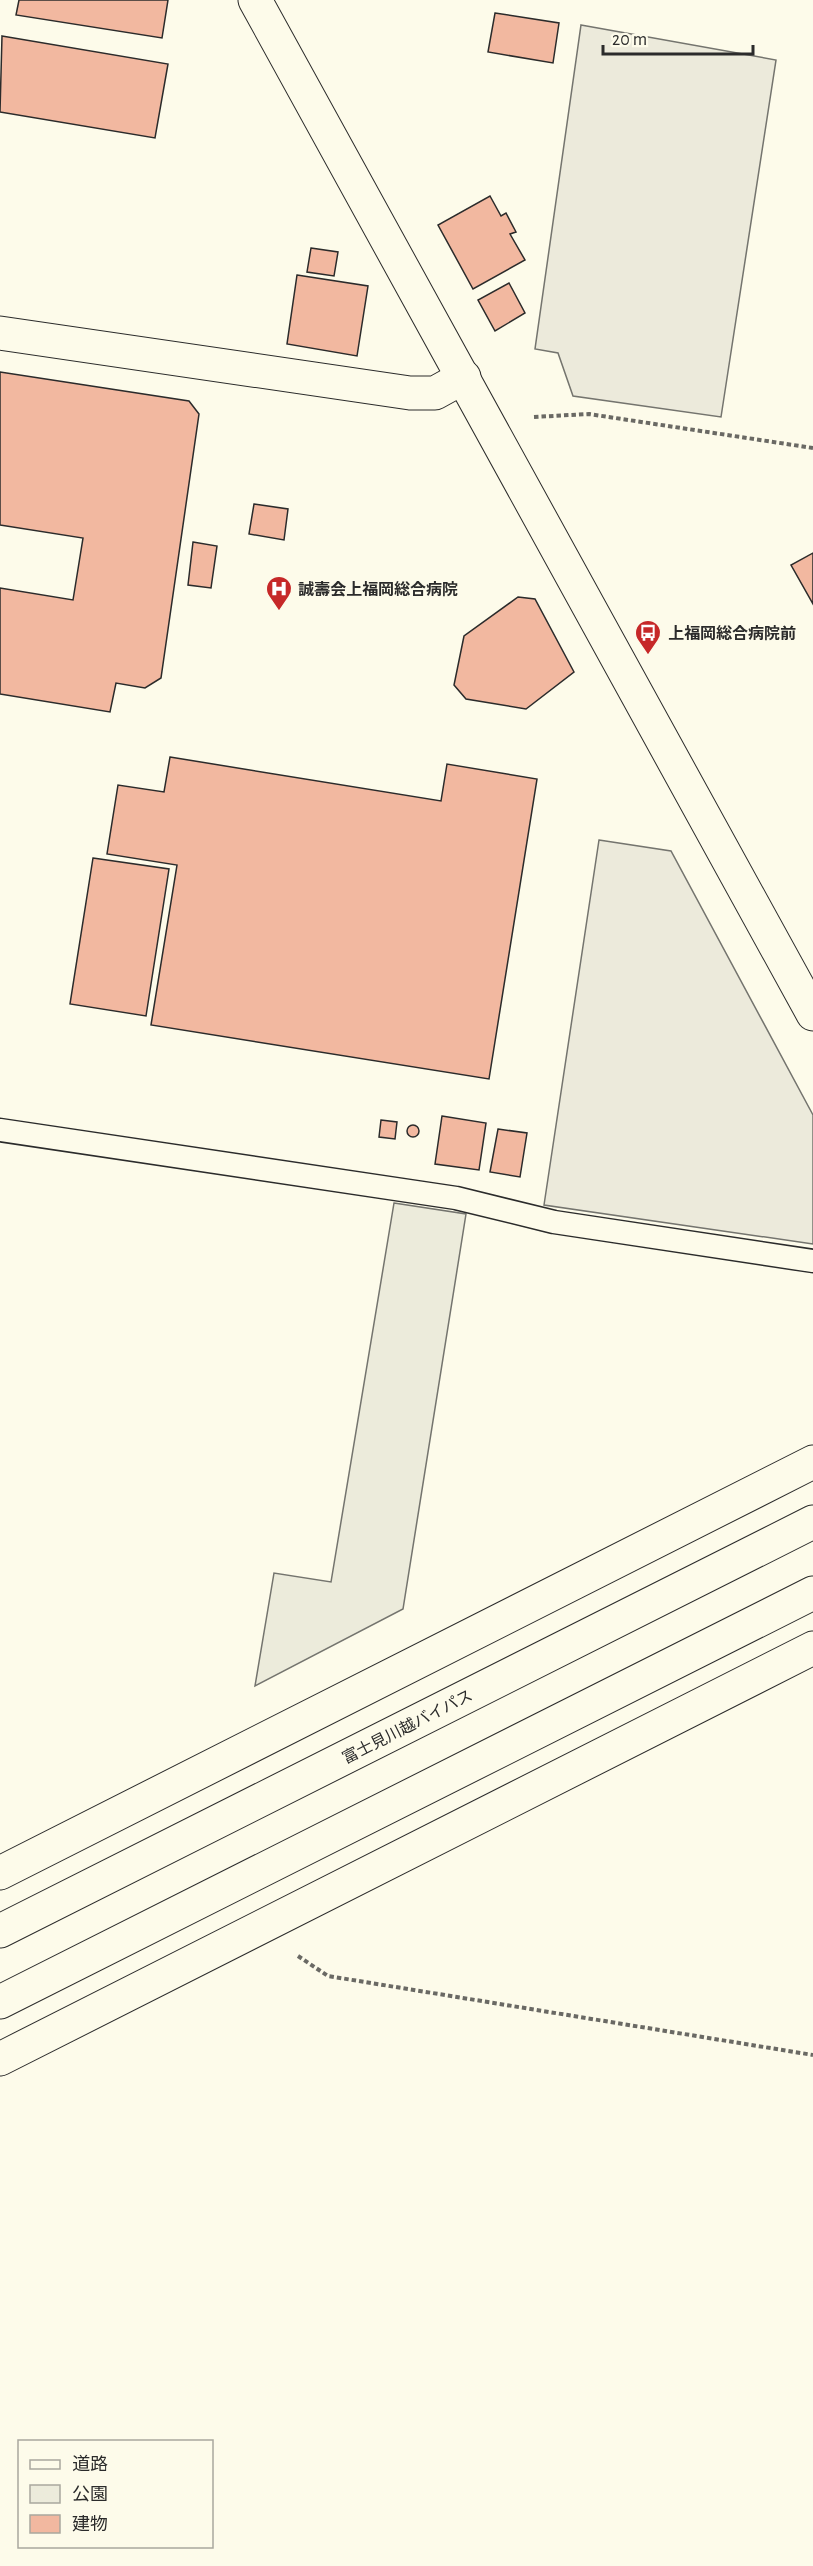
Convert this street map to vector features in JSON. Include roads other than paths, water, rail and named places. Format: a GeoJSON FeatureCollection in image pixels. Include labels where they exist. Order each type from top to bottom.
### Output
{"type":"FeatureCollection","features":[{"type":"Feature","properties":{"kind":"main road"},"geometry":{"type":"LineString","coordinates":[[255,0],[813,1014]]}},
{"type":"Feature","properties":{"kind":"main road"},"geometry":{"type":"LineString","coordinates":[[0,333],[410,393],[435,393],[464,377]]}},
{"type":"Feature","properties":{"kind":"main road"},"geometry":{"type":"LineString","coordinates":[[0,1873],[813,1462]]}},
{"type":"Feature","properties":{"kind":"main road","name":"富士見川越バイパス"},"geometry":{"type":"LineString","coordinates":[[0,1931],[813,1522]]}},
{"type":"Feature","properties":{"kind":"main road"},"geometry":{"type":"LineString","coordinates":[[0,2002],[813,1593]]}},
{"type":"Feature","properties":{"kind":"main road"},"geometry":{"type":"LineString","coordinates":[[0,2059],[813,1648]]}},
{"type":"Feature","properties":{"kind":"lane"},"geometry":{"type":"LineString","coordinates":[[0,1130],[456,1198],[555,1222],[813,1261]]}},
{"type":"Feature","properties":{"kind":"place","name":"誠壽会上福岡総合病院"},"geometry":{"type":"Point","coordinates":[279,612]}},
{"type":"Feature","properties":{"kind":"place","name":"上福岡総合病院前"},"geometry":{"type":"Point","coordinates":[648,656]}}]}
